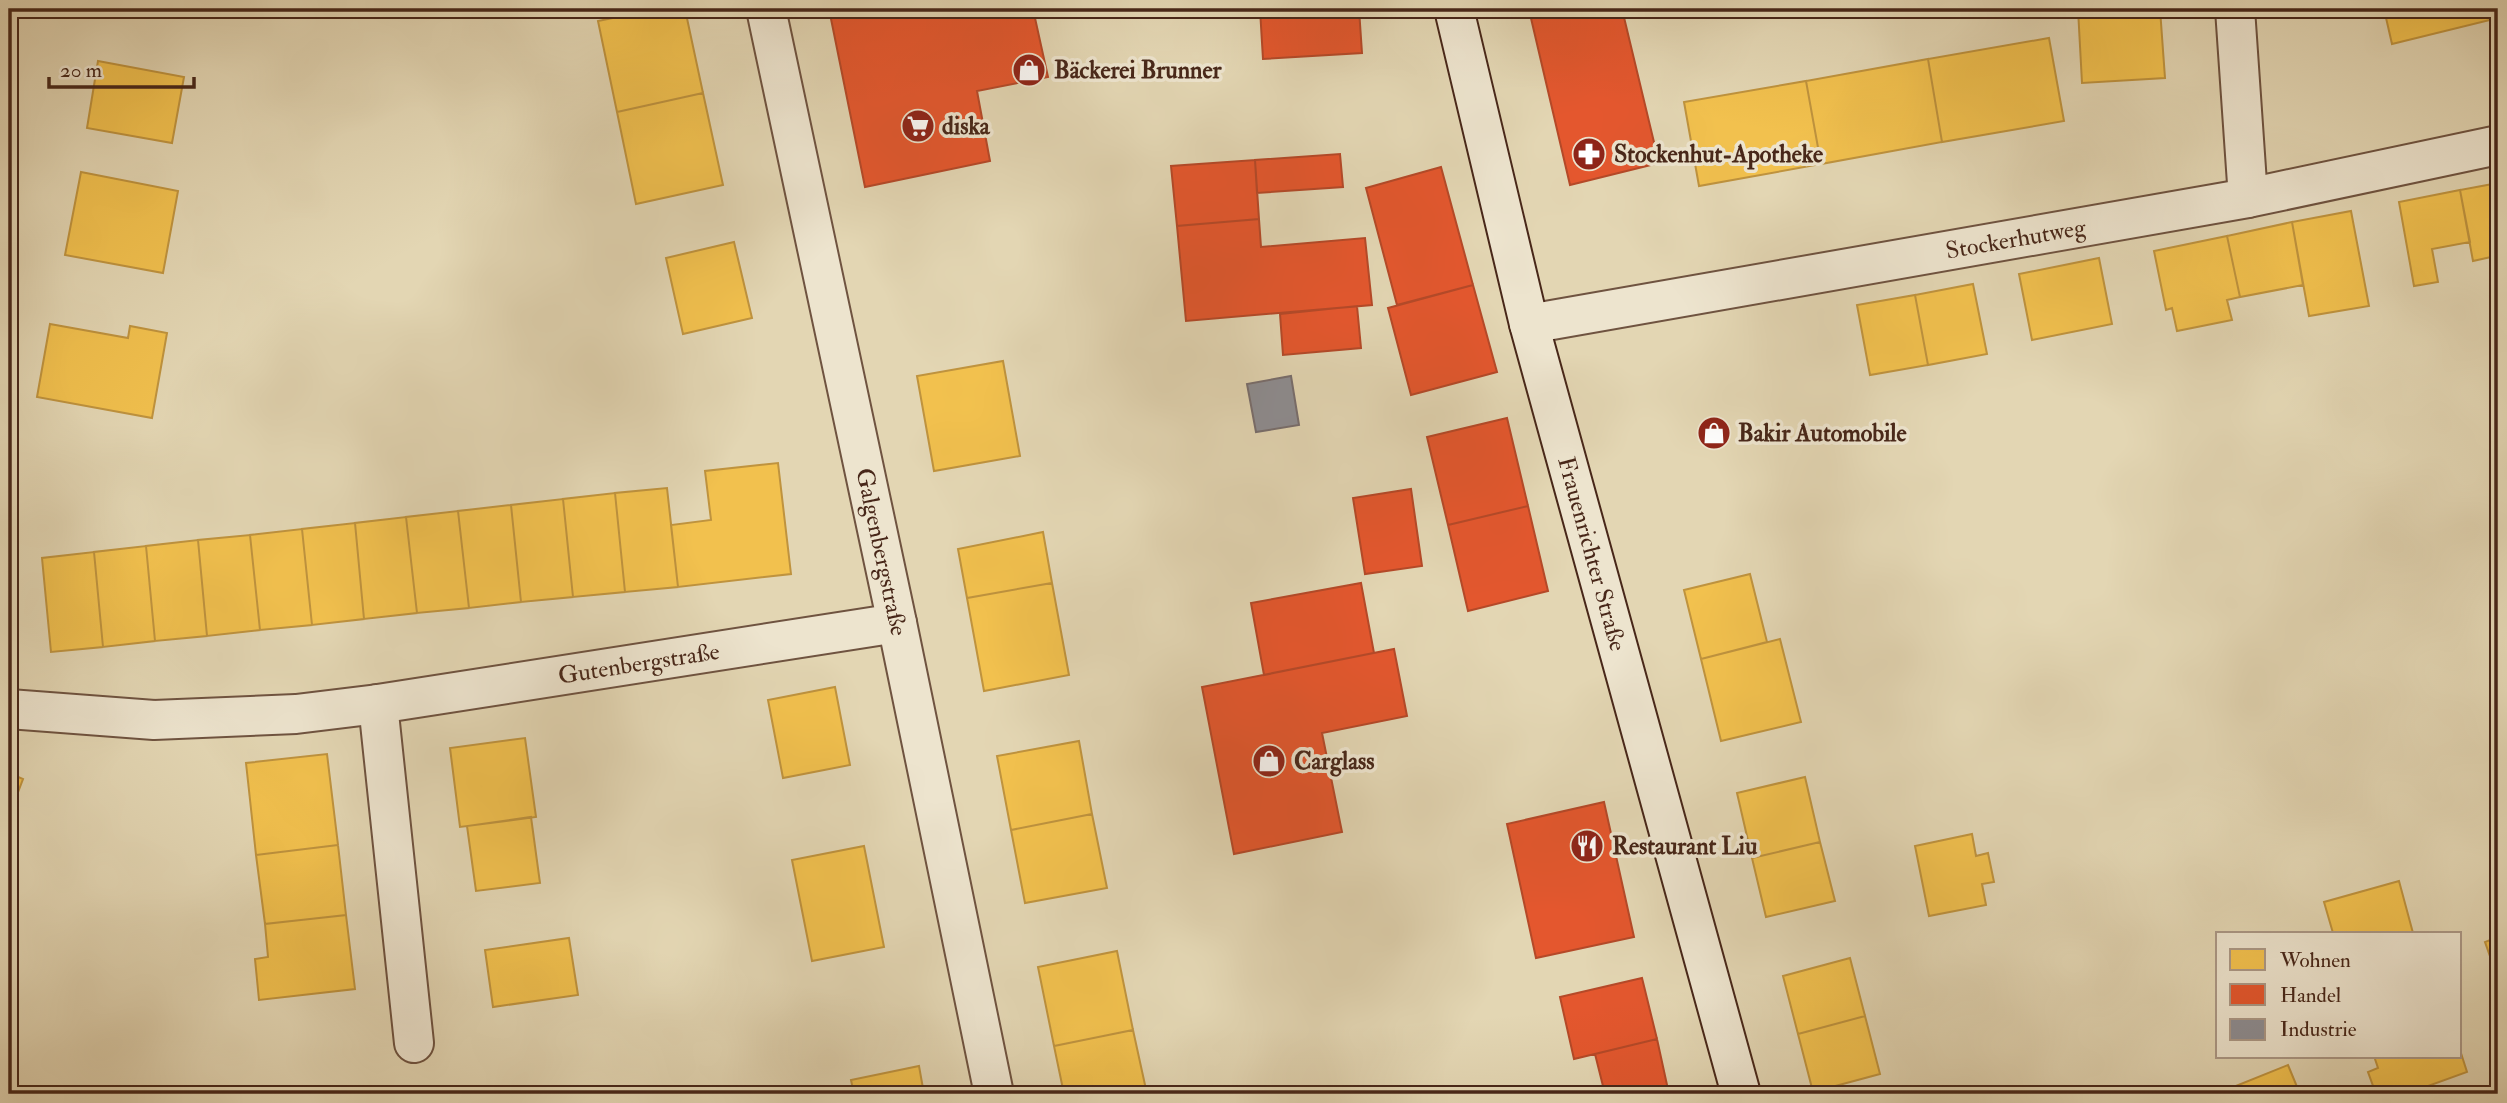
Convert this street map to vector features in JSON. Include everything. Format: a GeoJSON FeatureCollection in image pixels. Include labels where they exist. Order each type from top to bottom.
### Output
{"type":"FeatureCollection","features":[{"type":"Feature","properties":{"kind":"street","name":"Galgenbergstraße"},"geometry":{"type":"LineString","coordinates":[[766,9],[994,1094]]}},
{"type":"Feature","properties":{"kind":"street","name":"Frauenrichter Straße"},"geometry":{"type":"LineString","coordinates":[[1454,9],[1529,324],[1741,1094]]}},
{"type":"Feature","properties":{"kind":"street"},"geometry":{"type":"LineString","coordinates":[[2235,9],[2248,198]]}},
{"type":"Feature","properties":{"kind":"street","name":"Stockerhutweg"},"geometry":{"type":"LineString","coordinates":[[1529,324],[2248,198],[2498,145]]}},
{"type":"Feature","properties":{"kind":"street","name":"Gutenbergstraße"},"geometry":{"type":"LineString","coordinates":[[9,709],[154,720],[296,714],[377,704],[897,623]]}},
{"type":"Feature","properties":{"kind":"street"},"geometry":{"type":"LineString","coordinates":[[377,704],[414,1043]]}},
{"type":"Feature","properties":{"kind":"building: Wohnen"},"geometry":{"type":"Polygon","coordinates":[[[657,9],[685,9],[703,93],[617,112],[598,21],[657,9]]]}},
{"type":"Feature","properties":{"kind":"building: Wohnen"},"geometry":{"type":"Polygon","coordinates":[[[2078,9],[2160,9],[2165,78],[2082,83],[2078,9]]]}},
{"type":"Feature","properties":{"kind":"building: Wohnen"},"geometry":{"type":"Polygon","coordinates":[[[2384,9],[2498,9],[2498,18],[2392,44],[2384,9]]]}},
{"type":"Feature","properties":{"kind":"building: Wohnen"},"geometry":{"type":"Polygon","coordinates":[[[2049,38],[2064,121],[1942,142],[1928,59],[2049,38]]]}},
{"type":"Feature","properties":{"kind":"building: Wohnen"},"geometry":{"type":"Polygon","coordinates":[[[1928,59],[1942,142],[1821,164],[1806,81],[1928,59]]]}},
{"type":"Feature","properties":{"kind":"building: Wohnen"},"geometry":{"type":"Polygon","coordinates":[[[98,61],[184,77],[172,143],[87,128],[98,61]]]}},
{"type":"Feature","properties":{"kind":"building: Wohnen"},"geometry":{"type":"Polygon","coordinates":[[[1806,81],[1821,164],[1699,186],[1684,102],[1806,81]]]}},
{"type":"Feature","properties":{"kind":"building: Wohnen"},"geometry":{"type":"Polygon","coordinates":[[[703,93],[723,185],[636,204],[617,112],[703,93]]]}},
{"type":"Feature","properties":{"kind":"building: Wohnen"},"geometry":{"type":"Polygon","coordinates":[[[81,172],[178,191],[163,273],[65,255],[81,172]]]}},
{"type":"Feature","properties":{"kind":"building: Wohnen"},"geometry":{"type":"Polygon","coordinates":[[[2498,183],[2498,263],[2491,264],[2491,257],[2473,261],[2460,190],[2498,183]]]}},
{"type":"Feature","properties":{"kind":"building: Wohnen"},"geometry":{"type":"Polygon","coordinates":[[[2460,190],[2470,242],[2432,249],[2438,282],[2414,286],[2399,202],[2460,190]]]}},
{"type":"Feature","properties":{"kind":"building: Wohnen"},"geometry":{"type":"Polygon","coordinates":[[[2351,211],[2369,306],[2309,316],[2292,222],[2351,211]]]}},
{"type":"Feature","properties":{"kind":"building: Wohnen"},"geometry":{"type":"Polygon","coordinates":[[[2292,222],[2303,285],[2240,297],[2227,236],[2292,222]]]}},
{"type":"Feature","properties":{"kind":"building: Wohnen"},"geometry":{"type":"Polygon","coordinates":[[[2227,236],[2240,297],[2227,300],[2232,320],[2177,331],[2172,308],[2166,310],[2154,251],[2227,236]]]}},
{"type":"Feature","properties":{"kind":"building: Wohnen"},"geometry":{"type":"Polygon","coordinates":[[[734,242],[752,318],[683,334],[666,258],[734,242]]]}},
{"type":"Feature","properties":{"kind":"building: Wohnen"},"geometry":{"type":"Polygon","coordinates":[[[2099,258],[2112,324],[2032,340],[2019,274],[2099,258]]]}},
{"type":"Feature","properties":{"kind":"building: Wohnen"},"geometry":{"type":"Polygon","coordinates":[[[1973,284],[1987,354],[1928,365],[1915,295],[1973,284]]]}},
{"type":"Feature","properties":{"kind":"building: Wohnen"},"geometry":{"type":"Polygon","coordinates":[[[1915,295],[1928,365],[1870,375],[1857,305],[1915,295]]]}},
{"type":"Feature","properties":{"kind":"building: Wohnen"},"geometry":{"type":"Polygon","coordinates":[[[50,324],[128,338],[130,326],[167,333],[152,418],[37,397],[50,324]]]}},
{"type":"Feature","properties":{"kind":"building: Wohnen"},"geometry":{"type":"Polygon","coordinates":[[[1003,361],[1020,456],[934,471],[917,376],[1003,361]]]}},
{"type":"Feature","properties":{"kind":"building: Wohnen"},"geometry":{"type":"Polygon","coordinates":[[[778,463],[791,574],[678,587],[671,525],[711,520],[705,471],[778,463]]]}},
{"type":"Feature","properties":{"kind":"building: Wohnen"},"geometry":{"type":"Polygon","coordinates":[[[667,488],[678,587],[625,592],[615,493],[667,488]]]}},
{"type":"Feature","properties":{"kind":"building: Wohnen"},"geometry":{"type":"Polygon","coordinates":[[[615,493],[625,592],[573,597],[563,499],[615,493]]]}},
{"type":"Feature","properties":{"kind":"building: Wohnen"},"geometry":{"type":"Polygon","coordinates":[[[563,499],[573,597],[521,602],[511,505],[563,499]]]}},
{"type":"Feature","properties":{"kind":"building: Wohnen"},"geometry":{"type":"Polygon","coordinates":[[[511,505],[521,602],[469,608],[458,511],[511,505]]]}},
{"type":"Feature","properties":{"kind":"building: Wohnen"},"geometry":{"type":"Polygon","coordinates":[[[458,511],[469,608],[417,613],[406,517],[458,511]]]}},
{"type":"Feature","properties":{"kind":"building: Wohnen"},"geometry":{"type":"Polygon","coordinates":[[[406,517],[417,613],[364,619],[355,523],[406,517]]]}},
{"type":"Feature","properties":{"kind":"building: Wohnen"},"geometry":{"type":"Polygon","coordinates":[[[355,523],[364,619],[312,625],[302,529],[355,523]]]}},
{"type":"Feature","properties":{"kind":"building: Wohnen"},"geometry":{"type":"Polygon","coordinates":[[[302,529],[312,625],[260,630],[250,535],[302,529]]]}},
{"type":"Feature","properties":{"kind":"building: Wohnen"},"geometry":{"type":"Polygon","coordinates":[[[1043,532],[1052,583],[967,598],[958,549],[1043,532]]]}},
{"type":"Feature","properties":{"kind":"building: Wohnen"},"geometry":{"type":"Polygon","coordinates":[[[250,535],[260,630],[207,636],[198,540],[250,535]]]}},
{"type":"Feature","properties":{"kind":"building: Wohnen"},"geometry":{"type":"Polygon","coordinates":[[[198,540],[207,636],[155,641],[146,546],[198,540]]]}},
{"type":"Feature","properties":{"kind":"building: Wohnen"},"geometry":{"type":"Polygon","coordinates":[[[146,546],[155,641],[103,647],[94,552],[146,546]]]}},
{"type":"Feature","properties":{"kind":"building: Wohnen"},"geometry":{"type":"Polygon","coordinates":[[[94,552],[103,647],[51,652],[42,558],[94,552]]]}},
{"type":"Feature","properties":{"kind":"building: Wohnen"},"geometry":{"type":"Polygon","coordinates":[[[1750,574],[1767,642],[1701,659],[1684,590],[1750,574]]]}},
{"type":"Feature","properties":{"kind":"building: Wohnen"},"geometry":{"type":"Polygon","coordinates":[[[1052,583],[1069,675],[984,691],[967,598],[1052,583]]]}},
{"type":"Feature","properties":{"kind":"building: Wohnen"},"geometry":{"type":"Polygon","coordinates":[[[1780,639],[1801,722],[1721,741],[1701,659],[1780,639]]]}},
{"type":"Feature","properties":{"kind":"building: Wohnen"},"geometry":{"type":"Polygon","coordinates":[[[835,687],[850,765],[783,778],[768,700],[835,687]]]}},
{"type":"Feature","properties":{"kind":"building: Wohnen"},"geometry":{"type":"Polygon","coordinates":[[[525,738],[536,817],[460,827],[450,748],[525,738]]]}},
{"type":"Feature","properties":{"kind":"building: Wohnen"},"geometry":{"type":"Polygon","coordinates":[[[1079,741],[1092,814],[1011,830],[997,756],[1079,741]]]}},
{"type":"Feature","properties":{"kind":"building: Wohnen"},"geometry":{"type":"Polygon","coordinates":[[[327,754],[338,845],[256,855],[246,763],[327,754]]]}},
{"type":"Feature","properties":{"kind":"building: Wohnen"},"geometry":{"type":"Polygon","coordinates":[[[9,773],[23,779],[9,816],[9,773]]]}},
{"type":"Feature","properties":{"kind":"building: Wohnen"},"geometry":{"type":"Polygon","coordinates":[[[1805,777],[1820,842],[1752,858],[1737,793],[1805,777]]]}},
{"type":"Feature","properties":{"kind":"building: Wohnen"},"geometry":{"type":"Polygon","coordinates":[[[1092,814],[1107,888],[1025,903],[1011,830],[1092,814]]]}},
{"type":"Feature","properties":{"kind":"building: Wohnen"},"geometry":{"type":"Polygon","coordinates":[[[531,817],[540,883],[476,891],[467,826],[531,817]]]}},
{"type":"Feature","properties":{"kind":"building: Wohnen"},"geometry":{"type":"Polygon","coordinates":[[[1972,834],[1976,856],[1988,853],[1994,882],[1982,884],[1986,905],[1929,916],[1915,846],[1972,834]]]}},
{"type":"Feature","properties":{"kind":"building: Wohnen"},"geometry":{"type":"Polygon","coordinates":[[[1820,842],[1835,901],[1766,917],[1752,858],[1820,842]]]}},
{"type":"Feature","properties":{"kind":"building: Wohnen"},"geometry":{"type":"Polygon","coordinates":[[[338,845],[346,915],[265,924],[256,855],[338,845]]]}},
{"type":"Feature","properties":{"kind":"building: Wohnen"},"geometry":{"type":"Polygon","coordinates":[[[864,846],[884,947],[812,961],[792,860],[864,846]]]}},
{"type":"Feature","properties":{"kind":"building: Wohnen"},"geometry":{"type":"Polygon","coordinates":[[[2399,881],[2413,932],[2333,932],[2324,902],[2399,881]]]}},
{"type":"Feature","properties":{"kind":"building: Wohnen"},"geometry":{"type":"Polygon","coordinates":[[[346,915],[355,989],[259,1000],[255,959],[268,957],[265,924],[346,915]]]}},
{"type":"Feature","properties":{"kind":"building: Wohnen"},"geometry":{"type":"Polygon","coordinates":[[[2498,937],[2498,979],[2485,942],[2498,937]]]}},
{"type":"Feature","properties":{"kind":"building: Wohnen"},"geometry":{"type":"Polygon","coordinates":[[[569,938],[578,995],[493,1007],[485,950],[569,938]]]}},
{"type":"Feature","properties":{"kind":"building: Wohnen"},"geometry":{"type":"Polygon","coordinates":[[[1117,951],[1133,1030],[1054,1046],[1038,967],[1117,951]]]}},
{"type":"Feature","properties":{"kind":"building: Wohnen"},"geometry":{"type":"Polygon","coordinates":[[[1850,958],[1865,1016],[1798,1034],[1783,976],[1850,958]]]}},
{"type":"Feature","properties":{"kind":"building: Wohnen"},"geometry":{"type":"Polygon","coordinates":[[[1865,1016],[1880,1074],[1813,1092],[1798,1034],[1865,1016]]]}},
{"type":"Feature","properties":{"kind":"building: Wohnen"},"geometry":{"type":"Polygon","coordinates":[[[1133,1030],[1147,1094],[1064,1094],[1054,1046],[1133,1030]]]}},
{"type":"Feature","properties":{"kind":"building: Wohnen"},"geometry":{"type":"Polygon","coordinates":[[[2462,1056],[2467,1072],[2406,1094],[2376,1094],[2368,1072],[2378,1068],[2375,1058],[2462,1056]]]}},
{"type":"Feature","properties":{"kind":"building: Wohnen"},"geometry":{"type":"Polygon","coordinates":[[[2288,1065],[2300,1094],[2216,1094],[2288,1065]]]}},
{"type":"Feature","properties":{"kind":"building: Wohnen"},"geometry":{"type":"Polygon","coordinates":[[[919,1066],[924,1094],[854,1094],[851,1080],[919,1066]]]}},
{"type":"Feature","properties":{"kind":"building: Handel","name":"diska"},"geometry":{"type":"Polygon","coordinates":[[[829,9],[1033,9],[1048,77],[977,91],[990,161],[865,187],[829,9]]]}},
{"type":"Feature","properties":{"kind":"building: Handel"},"geometry":{"type":"Polygon","coordinates":[[[1260,9],[1359,9],[1362,53],[1263,59],[1260,9]]]}},
{"type":"Feature","properties":{"kind":"building: Handel"},"geometry":{"type":"Polygon","coordinates":[[[1551,9],[1622,9],[1659,163],[1570,185],[1530,14],[1551,9]]]}},
{"type":"Feature","properties":{"kind":"building: Handel"},"geometry":{"type":"Polygon","coordinates":[[[1340,154],[1343,187],[1257,193],[1255,160],[1340,154]]]}},
{"type":"Feature","properties":{"kind":"building: Handel"},"geometry":{"type":"Polygon","coordinates":[[[1255,160],[1259,219],[1177,226],[1171,166],[1255,160]]]}},
{"type":"Feature","properties":{"kind":"building: Handel"},"geometry":{"type":"Polygon","coordinates":[[[1441,167],[1473,285],[1397,305],[1366,188],[1441,167]]]}},
{"type":"Feature","properties":{"kind":"building: Handel"},"geometry":{"type":"Polygon","coordinates":[[[1259,219],[1261,247],[1365,238],[1372,305],[1186,321],[1177,226],[1259,219]]]}},
{"type":"Feature","properties":{"kind":"building: Handel"},"geometry":{"type":"Polygon","coordinates":[[[1473,285],[1497,372],[1411,395],[1388,308],[1473,285]]]}},
{"type":"Feature","properties":{"kind":"building: Handel"},"geometry":{"type":"Polygon","coordinates":[[[1357,306],[1361,348],[1283,355],[1280,314],[1357,306]]]}},
{"type":"Feature","properties":{"kind":"building: Handel"},"geometry":{"type":"Polygon","coordinates":[[[1507,418],[1528,506],[1448,525],[1427,437],[1507,418]]]}},
{"type":"Feature","properties":{"kind":"building: Handel"},"geometry":{"type":"Polygon","coordinates":[[[1411,489],[1422,566],[1365,574],[1353,498],[1411,489]]]}},
{"type":"Feature","properties":{"kind":"building: Handel"},"geometry":{"type":"Polygon","coordinates":[[[1528,506],[1548,591],[1468,611],[1448,525],[1528,506]]]}},
{"type":"Feature","properties":{"kind":"building: Handel"},"geometry":{"type":"Polygon","coordinates":[[[1361,583],[1374,653],[1264,675],[1251,603],[1361,583]]]}},
{"type":"Feature","properties":{"kind":"building: Handel"},"geometry":{"type":"Polygon","coordinates":[[[1394,649],[1407,716],[1322,733],[1342,832],[1234,854],[1202,687],[1394,649]]]}},
{"type":"Feature","properties":{"kind":"building: Handel"},"geometry":{"type":"Polygon","coordinates":[[[1604,802],[1634,937],[1536,958],[1507,824],[1604,802]]]}},
{"type":"Feature","properties":{"kind":"building: Handel"},"geometry":{"type":"Polygon","coordinates":[[[1642,978],[1657,1039],[1574,1059],[1560,997],[1642,978]]]}},
{"type":"Feature","properties":{"kind":"building: Handel"},"geometry":{"type":"Polygon","coordinates":[[[1657,1039],[1669,1094],[1605,1094],[1595,1054],[1657,1039]]]}},
{"type":"Feature","properties":{"kind":"building: Industrie"},"geometry":{"type":"Polygon","coordinates":[[[1291,376],[1299,425],[1256,432],[1247,384],[1291,376]]]}},
{"type":"Feature","properties":{"kind":"place","name":"Bäckerei Brunner"},"geometry":{"type":"Point","coordinates":[1029,70]}},
{"type":"Feature","properties":{"kind":"place","name":"diska"},"geometry":{"type":"Point","coordinates":[918,126]}},
{"type":"Feature","properties":{"kind":"place","name":"Stockenhut-Apotheke"},"geometry":{"type":"Point","coordinates":[1589,154]}},
{"type":"Feature","properties":{"kind":"place","name":"Bakir Automobile"},"geometry":{"type":"Point","coordinates":[1714,433]}},
{"type":"Feature","properties":{"kind":"place","name":"Carglass"},"geometry":{"type":"Point","coordinates":[1269,761]}},
{"type":"Feature","properties":{"kind":"place","name":"Restaurant Liu"},"geometry":{"type":"Point","coordinates":[1587,846]}}]}
